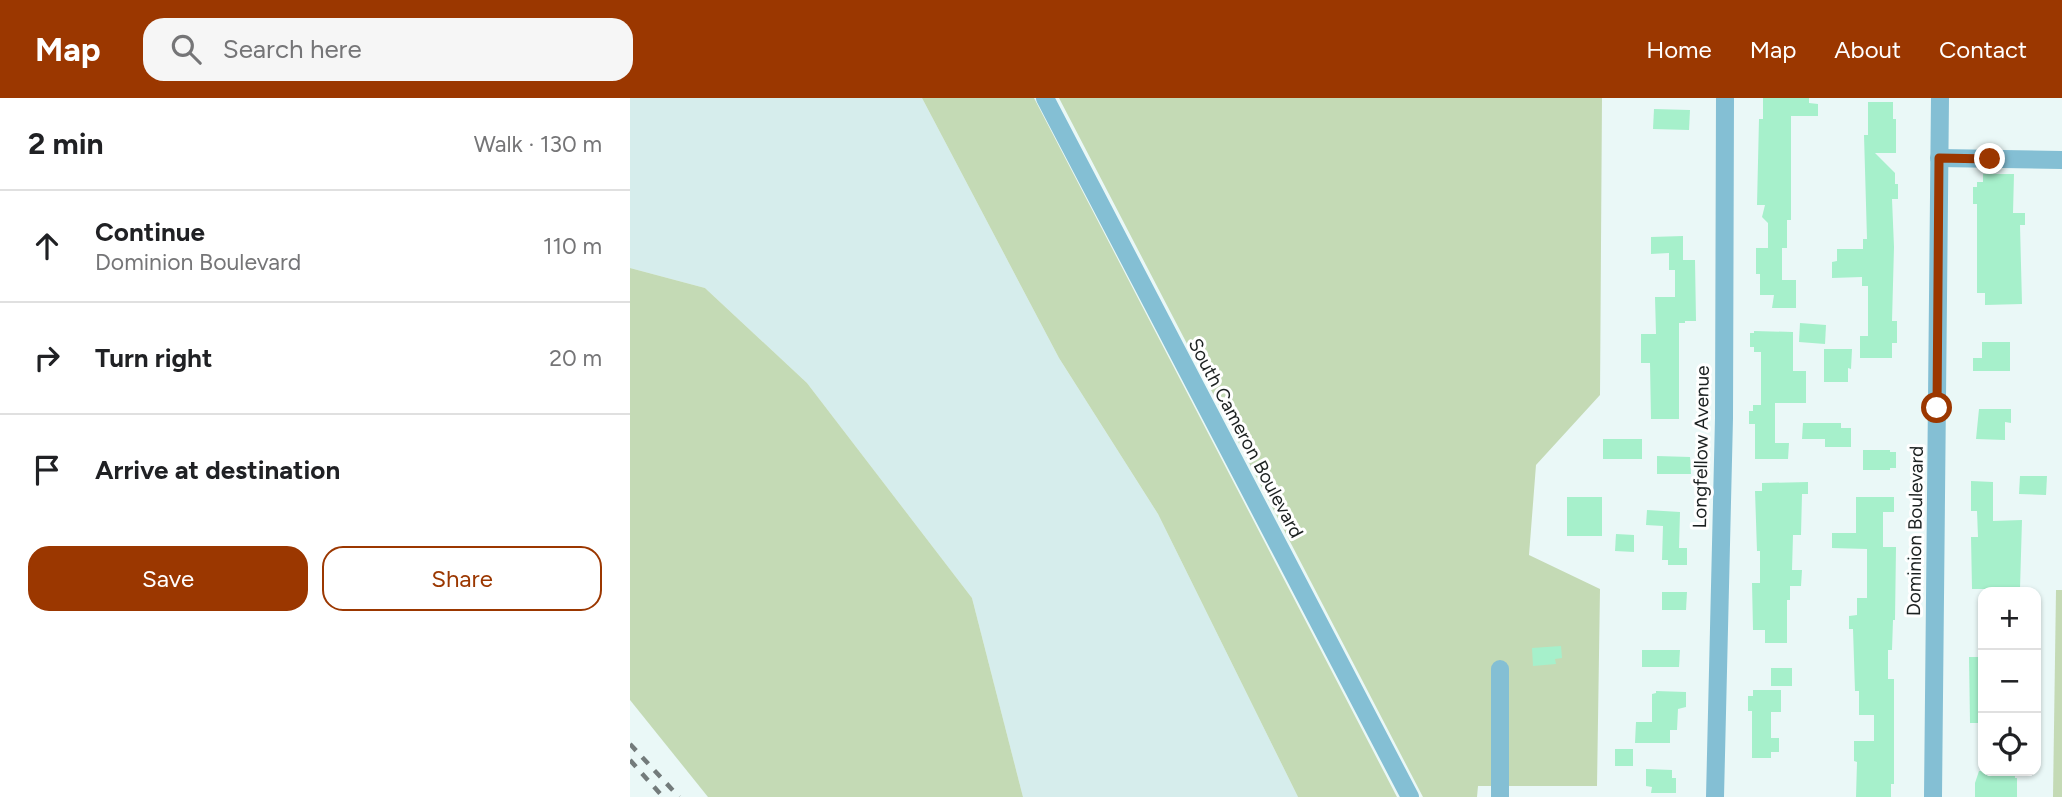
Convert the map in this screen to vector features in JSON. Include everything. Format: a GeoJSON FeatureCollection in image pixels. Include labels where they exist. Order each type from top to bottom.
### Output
{"type":"FeatureCollection","features":[{"type":"Feature","properties":{"kind":"street","name":"South Cameron Boulevard"},"geometry":{"type":"LineString","coordinates":[[1045,98],[1410,797]]}},
{"type":"Feature","properties":{"kind":"street","name":"Longfellow Avenue"},"geometry":{"type":"LineString","coordinates":[[1715,797],[1724,418],[1725,98]]}},
{"type":"Feature","properties":{"kind":"street","name":"Dominion Boulevard"},"geometry":{"type":"LineString","coordinates":[[1933,797],[1940,98]]}},
{"type":"Feature","properties":{"kind":"street"},"geometry":{"type":"LineString","coordinates":[[1939,158],[2062,160]]}},
{"type":"Feature","properties":{"kind":"street"},"geometry":{"type":"LineString","coordinates":[[1500,669],[1500,797]]}},
{"type":"Feature","properties":{"kind":"shaded area"},"geometry":{"type":"Polygon","coordinates":[[[630,98],[922,98],[1059,358],[1158,514],[1298,797],[1023,797],[972,598],[807,383],[705,288],[630,268],[630,98]]]}},
{"type":"Feature","properties":{"kind":"green space"},"geometry":{"type":"Polygon","coordinates":[[[922,98],[1034,98],[1397,797],[1298,797],[1158,514],[1059,358],[922,98]]]}},
{"type":"Feature","properties":{"kind":"green space"},"geometry":{"type":"Polygon","coordinates":[[[1059,98],[1602,98],[1600,395],[1536,465],[1529,555],[1600,589],[1597,786],[1478,786],[1477,797],[1423,797],[1059,98]]]}},
{"type":"Feature","properties":{"kind":"green space"},"geometry":{"type":"Polygon","coordinates":[[[630,268],[705,288],[807,383],[972,598],[1023,797],[708,797],[630,700],[630,268]]]}},
{"type":"Feature","properties":{"kind":"green space"},"geometry":{"type":"Polygon","coordinates":[[[2056,590],[2062,590],[2062,797],[2053,797],[2056,590]]]}},
{"type":"Feature","properties":{"kind":"building"},"geometry":{"type":"Polygon","coordinates":[[[1763,98],[1809,98],[1809,103],[1818,104],[1818,116],[1791,116],[1791,220],[1787,220],[1787,248],[1782,248],[1782,280],[1796,280],[1796,308],[1772,308],[1774,295],[1760,295],[1760,274],[1756,274],[1756,248],[1768,248],[1768,223],[1762,217],[1765,205],[1757,205],[1759,119],[1763,119],[1763,98]]]}},
{"type":"Feature","properties":{"kind":"building"},"geometry":{"type":"Polygon","coordinates":[[[1868,102],[1893,102],[1893,119],[1896,119],[1896,153],[1875,153],[1895,173],[1895,184],[1898,184],[1898,199],[1892,199],[1892,321],[1897,321],[1897,343],[1892,343],[1892,358],[1860,358],[1860,336],[1868,336],[1868,286],[1862,286],[1862,277],[1832,278],[1832,262],[1837,261],[1837,249],[1863,249],[1863,239],[1867,239],[1864,135],[1868,135],[1868,102]]]}},
{"type":"Feature","properties":{"kind":"building"},"geometry":{"type":"Polygon","coordinates":[[[1654,109],[1690,110],[1689,130],[1653,129],[1654,109]]]}},
{"type":"Feature","properties":{"kind":"building"},"geometry":{"type":"Polygon","coordinates":[[[1983,174],[2014,174],[2013,213],[2025,213],[2025,225],[2020,225],[2022,304],[1985,305],[1985,293],[1977,293],[1977,204],[1973,204],[1973,187],[1977,187],[1977,182],[1983,182],[1983,174]]]}},
{"type":"Feature","properties":{"kind":"building"},"geometry":{"type":"Polygon","coordinates":[[[1683,236],[1683,260],[1695,260],[1696,321],[1679,323],[1679,419],[1651,419],[1650,363],[1641,363],[1641,334],[1656,334],[1655,297],[1675,297],[1675,270],[1669,270],[1669,253],[1651,254],[1651,237],[1683,236]]]}},
{"type":"Feature","properties":{"kind":"building"},"geometry":{"type":"Polygon","coordinates":[[[1800,323],[1826,325],[1825,344],[1799,342],[1800,323]]]}},
{"type":"Feature","properties":{"kind":"building"},"geometry":{"type":"Polygon","coordinates":[[[1793,332],[1793,371],[1806,371],[1806,403],[1775,403],[1775,443],[1789,443],[1788,459],[1755,459],[1755,424],[1749,424],[1749,411],[1753,411],[1753,405],[1761,405],[1761,352],[1754,352],[1754,347],[1750,347],[1750,333],[1793,332]]]}},
{"type":"Feature","properties":{"kind":"building"},"geometry":{"type":"Polygon","coordinates":[[[1982,342],[2010,342],[2010,371],[1973,371],[1973,358],[1982,358],[1982,342]]]}},
{"type":"Feature","properties":{"kind":"building"},"geometry":{"type":"Polygon","coordinates":[[[1824,349],[1852,349],[1848,382],[1824,382],[1824,349]]]}},
{"type":"Feature","properties":{"kind":"building"},"geometry":{"type":"Polygon","coordinates":[[[1979,409],[2011,409],[2011,423],[2005,422],[2005,440],[1976,439],[1979,409]]]}},
{"type":"Feature","properties":{"kind":"building"},"geometry":{"type":"Polygon","coordinates":[[[1803,423],[1841,423],[1841,428],[1851,428],[1851,447],[1825,447],[1825,439],[1802,439],[1803,423]]]}},
{"type":"Feature","properties":{"kind":"building"},"geometry":{"type":"Polygon","coordinates":[[[1603,439],[1642,439],[1642,459],[1603,459],[1603,439]]]}},
{"type":"Feature","properties":{"kind":"building"},"geometry":{"type":"Polygon","coordinates":[[[1863,450],[1896,452],[1896,468],[1863,470],[1863,450]]]}},
{"type":"Feature","properties":{"kind":"building"},"geometry":{"type":"Polygon","coordinates":[[[1657,456],[1690,457],[1691,474],[1657,474],[1657,456]]]}},
{"type":"Feature","properties":{"kind":"building"},"geometry":{"type":"Polygon","coordinates":[[[2020,476],[2047,476],[2046,495],[2019,494],[2020,476]]]}},
{"type":"Feature","properties":{"kind":"building"},"geometry":{"type":"Polygon","coordinates":[[[1971,481],[1993,482],[1993,521],[2022,520],[2020,587],[1972,589],[1971,537],[1978,537],[1977,511],[1971,511],[1971,481]]]}},
{"type":"Feature","properties":{"kind":"building"},"geometry":{"type":"Polygon","coordinates":[[[1808,482],[1808,494],[1802,494],[1801,535],[1793,535],[1792,570],[1802,570],[1801,586],[1790,586],[1790,600],[1787,600],[1787,643],[1765,643],[1765,630],[1753,630],[1752,583],[1760,583],[1755,491],[1762,491],[1762,483],[1808,482]]]}},
{"type":"Feature","properties":{"kind":"building"},"geometry":{"type":"Polygon","coordinates":[[[1567,497],[1602,497],[1602,536],[1567,536],[1567,497]]]}},
{"type":"Feature","properties":{"kind":"building"},"geometry":{"type":"Polygon","coordinates":[[[1856,497],[1894,497],[1894,512],[1883,512],[1883,547],[1896,547],[1895,620],[1892,650],[1888,650],[1888,679],[1894,679],[1894,784],[1891,784],[1891,797],[1856,797],[1857,762],[1854,761],[1854,741],[1874,741],[1874,715],[1859,715],[1859,691],[1855,691],[1853,629],[1849,629],[1849,616],[1857,615],[1857,598],[1867,598],[1867,549],[1832,548],[1832,533],[1856,533],[1856,497]]]}},
{"type":"Feature","properties":{"kind":"building"},"geometry":{"type":"Polygon","coordinates":[[[1647,510],[1680,512],[1679,548],[1687,548],[1687,565],[1668,565],[1668,560],[1662,560],[1663,526],[1646,525],[1647,510]]]}},
{"type":"Feature","properties":{"kind":"building"},"geometry":{"type":"Polygon","coordinates":[[[1616,534],[1634,535],[1634,552],[1615,551],[1616,534]]]}},
{"type":"Feature","properties":{"kind":"building"},"geometry":{"type":"Polygon","coordinates":[[[1662,592],[1687,592],[1686,610],[1662,610],[1662,592]]]}},
{"type":"Feature","properties":{"kind":"building"},"geometry":{"type":"Polygon","coordinates":[[[1561,646],[1562,658],[1555,659],[1556,664],[1533,666],[1532,648],[1561,646]]]}},
{"type":"Feature","properties":{"kind":"building"},"geometry":{"type":"Polygon","coordinates":[[[1642,650],[1680,650],[1679,667],[1642,667],[1642,650]]]}},
{"type":"Feature","properties":{"kind":"building"},"geometry":{"type":"Polygon","coordinates":[[[1969,657],[1978,657],[1978,723],[1970,723],[1969,657]]]}},
{"type":"Feature","properties":{"kind":"building"},"geometry":{"type":"Polygon","coordinates":[[[1771,668],[1792,668],[1792,686],[1771,686],[1771,668]]]}},
{"type":"Feature","properties":{"kind":"building"},"geometry":{"type":"Polygon","coordinates":[[[1753,690],[1781,690],[1781,712],[1771,712],[1771,738],[1779,738],[1779,752],[1771,752],[1771,758],[1752,758],[1752,711],[1748,711],[1748,696],[1753,696],[1753,690]]]}},
{"type":"Feature","properties":{"kind":"building"},"geometry":{"type":"Polygon","coordinates":[[[1656,691],[1686,692],[1686,707],[1678,709],[1677,730],[1670,730],[1670,743],[1635,743],[1636,722],[1652,722],[1652,694],[1656,691]]]}},
{"type":"Feature","properties":{"kind":"building"},"geometry":{"type":"Polygon","coordinates":[[[1615,749],[1633,749],[1633,766],[1615,766],[1615,749]]]}},
{"type":"Feature","properties":{"kind":"building"},"geometry":{"type":"Polygon","coordinates":[[[1646,769],[1672,770],[1672,778],[1676,778],[1676,793],[1651,793],[1652,787],[1646,786],[1646,769]]]}},
{"type":"Feature","properties":{"kind":"building"},"geometry":{"type":"Polygon","coordinates":[[[1978,774],[2015,776],[2017,797],[1975,797],[1978,774]]]}},
{"type":"Feature","properties":{"kind":"railway"},"geometry":{"type":"LineString","coordinates":[[630,744],[679,797]]}},
{"type":"Feature","properties":{"kind":"railway"},"geometry":{"type":"LineString","coordinates":[[630,760],[663,797]]}},
{"type":"Feature","properties":{"kind":"route"},"geometry":{"type":"LineString","coordinates":[[1937,408],[1939,158],[1990,159]]}}]}
